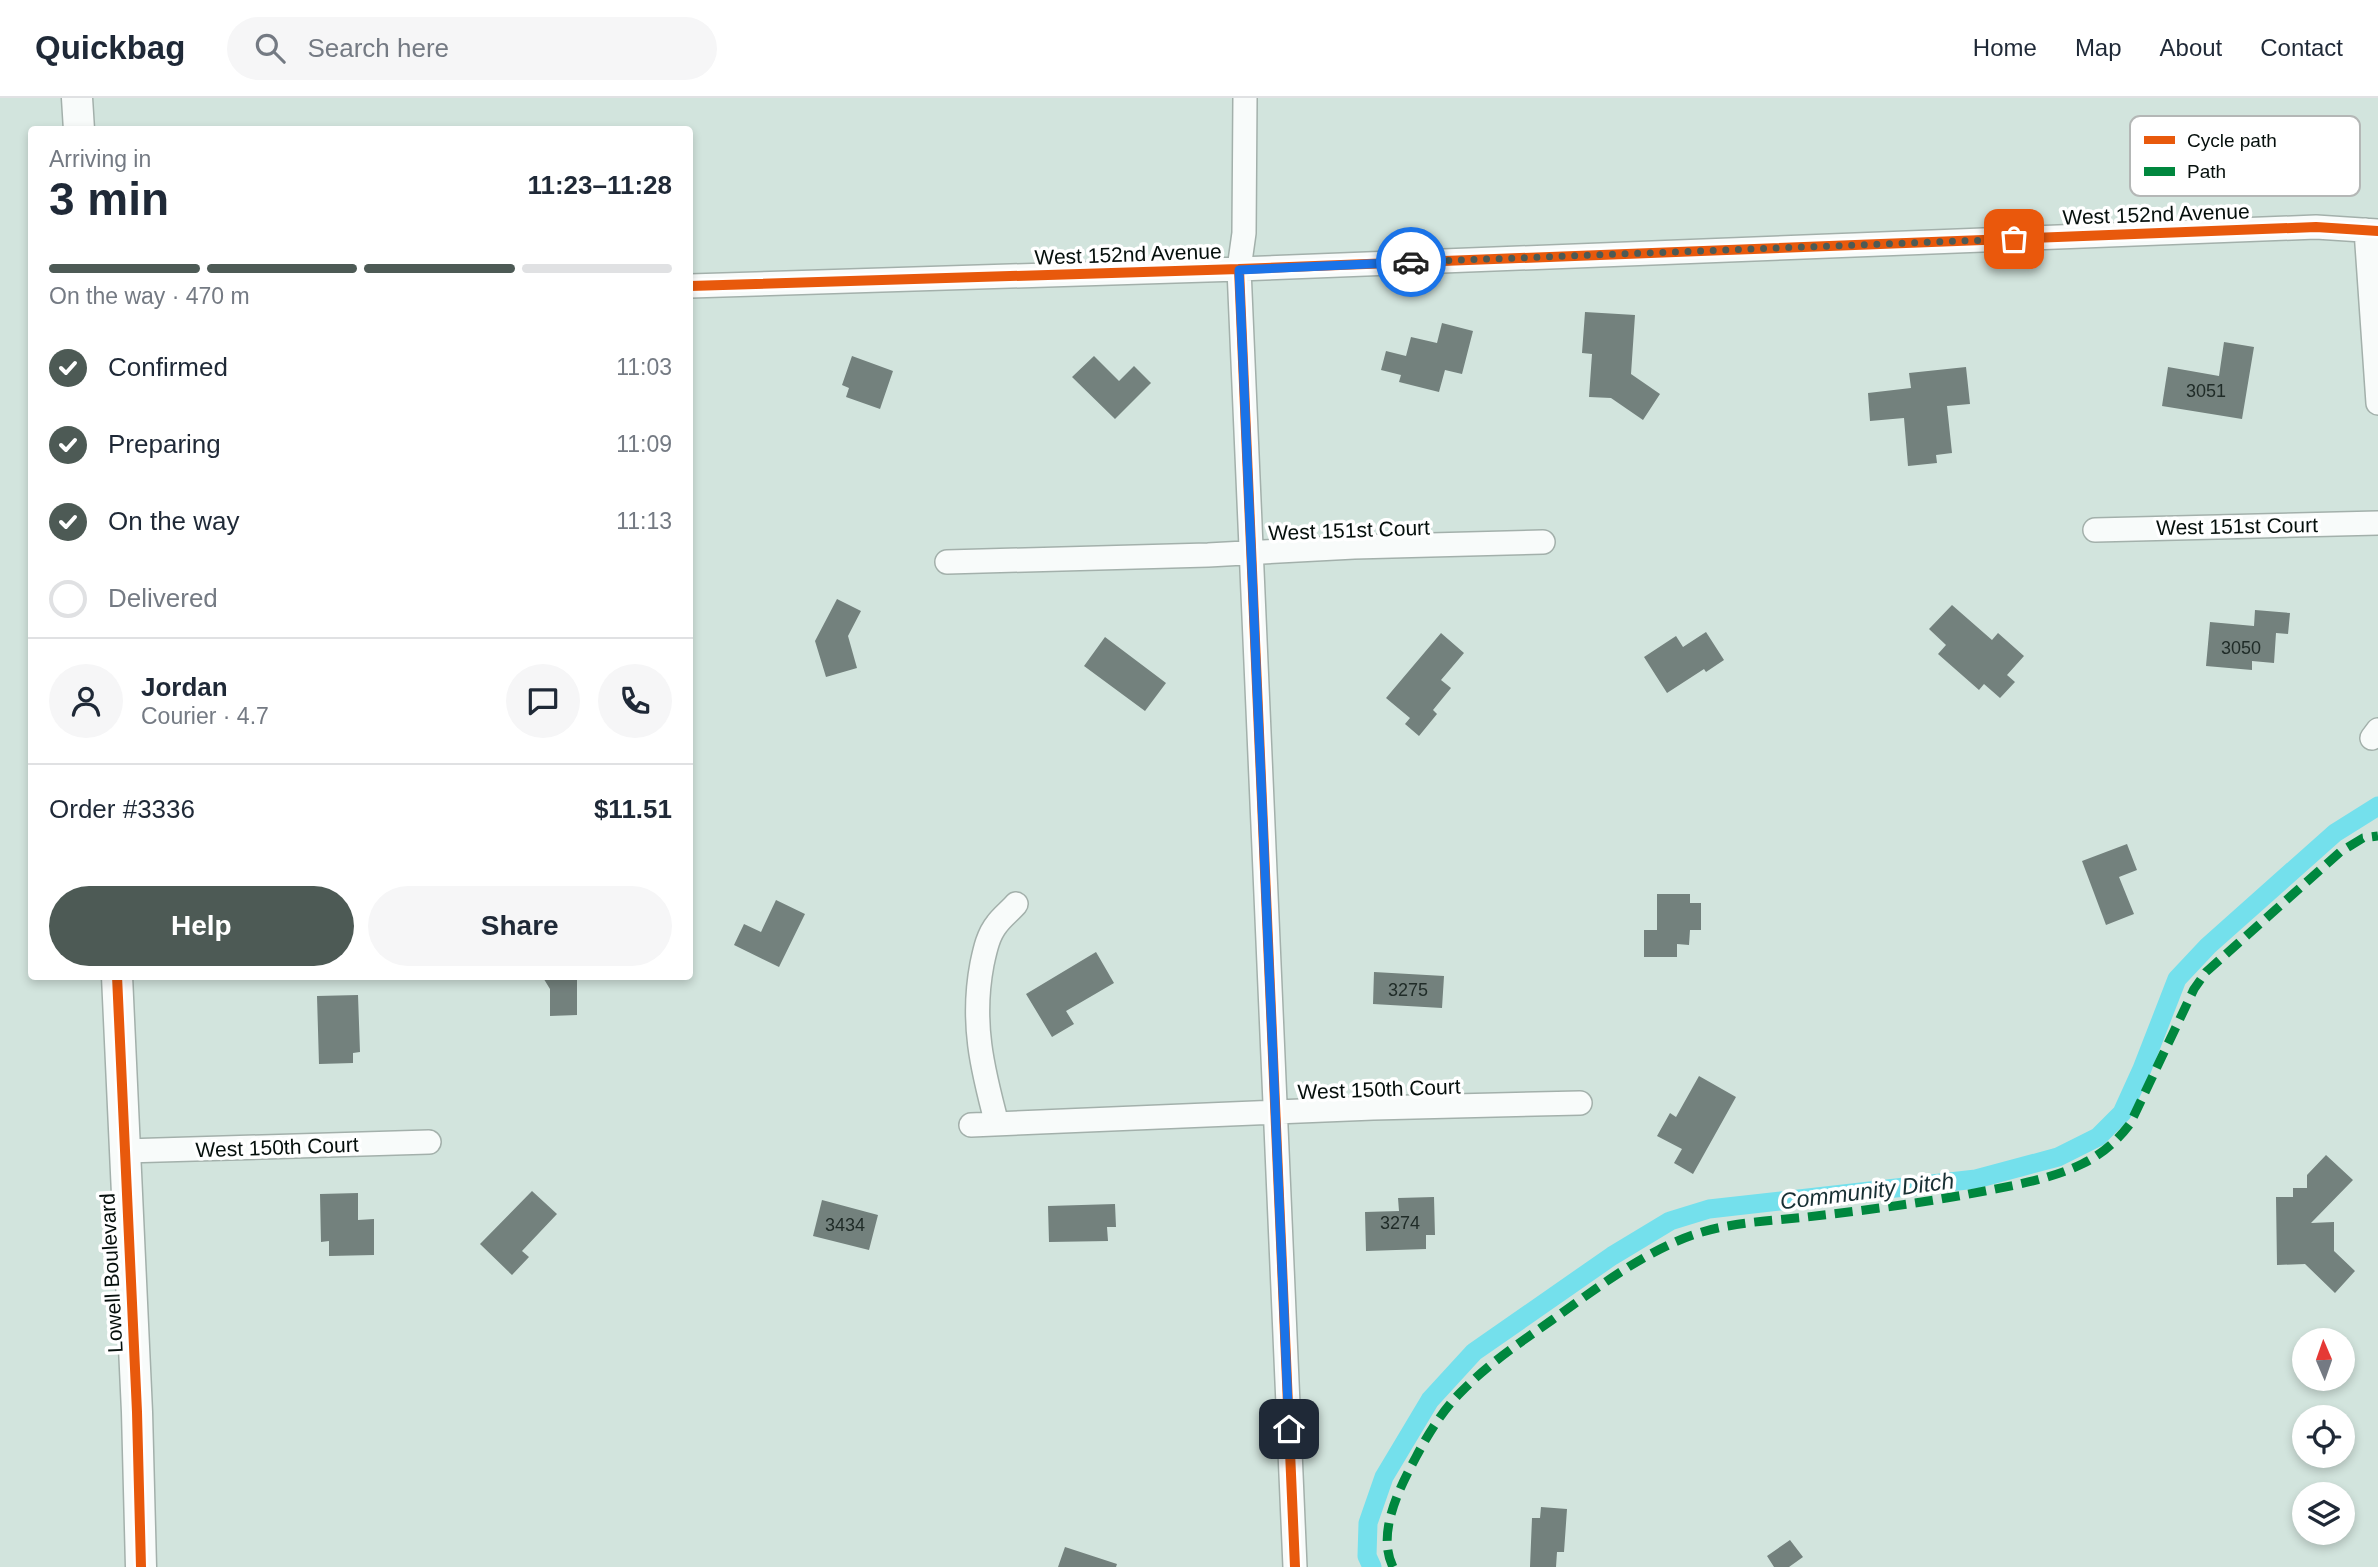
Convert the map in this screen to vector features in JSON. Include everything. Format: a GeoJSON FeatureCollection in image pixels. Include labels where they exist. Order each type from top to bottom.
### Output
{"type":"FeatureCollection","features":[{"type":"Feature","properties":{"kind":"main road"},"geometry":{"type":"LineString","coordinates":[[77,98],[79,126]]}},
{"type":"Feature","properties":{"kind":"main road","name":"Lowell Boulevard"},"geometry":{"type":"LineString","coordinates":[[117,980],[141,1567]]}},
{"type":"Feature","properties":{"kind":"street"},"geometry":{"type":"LineString","coordinates":[[1245,98],[1244,233],[1239,270],[1295,1567]]}},
{"type":"Feature","properties":{"kind":"street","name":"West 152nd Avenue"},"geometry":{"type":"LineString","coordinates":[[693,286],[1239,270],[2316,227],[2372,231]]}},
{"type":"Feature","properties":{"kind":"street"},"geometry":{"type":"LineString","coordinates":[[2372,231],[2378,403]]}},
{"type":"Feature","properties":{"kind":"street","name":"West 151st Court"},"geometry":{"type":"LineString","coordinates":[[2095,530],[2378,523]]}},
{"type":"Feature","properties":{"kind":"street","name":"West 151st Court"},"geometry":{"type":"LineString","coordinates":[[947,562],[1544,542]]}},
{"type":"Feature","properties":{"kind":"street"},"geometry":{"type":"LineString","coordinates":[[997,1124],[980,1059],[976,1018],[986,944],[997,924],[1016,904]]}},
{"type":"Feature","properties":{"kind":"street","name":"West 150th Court"},"geometry":{"type":"LineString","coordinates":[[971,1125],[1580,1103]]}},
{"type":"Feature","properties":{"kind":"street","name":"West 150th Court"},"geometry":{"type":"LineString","coordinates":[[125,1151],[429,1142]]}},
{"type":"Feature","properties":{"kind":"building"},"geometry":{"type":"Polygon","coordinates":[[[1585,312],[1635,315],[1631,374],[1660,394],[1643,420],[1611,398],[1589,397],[1592,354],[1582,353],[1585,312]]]}},
{"type":"Feature","properties":{"kind":"building"},"geometry":{"type":"Polygon","coordinates":[[[1442,323],[1473,331],[1462,374],[1445,370],[1439,392],[1399,382],[1401,375],[1381,370],[1386,351],[1406,356],[1411,337],[1437,343],[1442,323]]]}},
{"type":"Feature","properties":{"kind":"building"},"geometry":{"type":"Polygon","coordinates":[[[2224,342],[2254,347],[2242,419],[2162,406],[2168,367],[2219,376],[2224,342]]]}},
{"type":"Feature","properties":{"kind":"building"},"geometry":{"type":"Polygon","coordinates":[[[852,356],[893,371],[880,409],[846,397],[849,388],[842,385],[852,356]]]}},
{"type":"Feature","properties":{"kind":"building"},"geometry":{"type":"Polygon","coordinates":[[[1094,356],[1119,381],[1134,366],[1151,383],[1115,419],[1072,377],[1094,356]]]}},
{"type":"Feature","properties":{"kind":"building"},"geometry":{"type":"Polygon","coordinates":[[[1966,367],[1970,404],[1947,406],[1952,453],[1936,455],[1937,463],[1908,466],[1904,418],[1870,421],[1868,393],[1911,388],[1909,373],[1966,367]]]}},
{"type":"Feature","properties":{"kind":"building"},"geometry":{"type":"Polygon","coordinates":[[[837,599],[861,611],[848,636],[857,668],[826,677],[815,641],[837,599]]]}},
{"type":"Feature","properties":{"kind":"building"},"geometry":{"type":"Polygon","coordinates":[[[1952,605],[1992,640],[1998,633],[2024,656],[2007,675],[2015,682],[2000,698],[1984,684],[1979,690],[1938,654],[1946,645],[1929,629],[1952,605]]]}},
{"type":"Feature","properties":{"kind":"building"},"geometry":{"type":"Polygon","coordinates":[[[2255,610],[2290,613],[2288,634],[2276,633],[2274,663],[2252,661],[2252,670],[2206,666],[2210,622],[2254,626],[2255,610]]]}},
{"type":"Feature","properties":{"kind":"building"},"geometry":{"type":"Polygon","coordinates":[[[1706,632],[1724,660],[1706,672],[1704,669],[1667,693],[1644,657],[1676,636],[1683,647],[1706,632]]]}},
{"type":"Feature","properties":{"kind":"building"},"geometry":{"type":"Polygon","coordinates":[[[1441,633],[1464,653],[1441,680],[1451,688],[1433,710],[1437,714],[1419,736],[1405,724],[1410,718],[1386,698],[1441,633]]]}},
{"type":"Feature","properties":{"kind":"building"},"geometry":{"type":"Polygon","coordinates":[[[1105,637],[1166,683],[1145,711],[1084,666],[1105,637]]]}},
{"type":"Feature","properties":{"kind":"building"},"geometry":{"type":"Polygon","coordinates":[[[2127,844],[2137,870],[2119,877],[2134,914],[2106,925],[2082,861],[2127,844]]]}},
{"type":"Feature","properties":{"kind":"building"},"geometry":{"type":"Polygon","coordinates":[[[1657,894],[1690,894],[1690,903],[1701,903],[1701,930],[1690,930],[1689,945],[1677,944],[1677,957],[1644,957],[1644,930],[1657,930],[1657,894]]]}},
{"type":"Feature","properties":{"kind":"building"},"geometry":{"type":"Polygon","coordinates":[[[776,900],[805,914],[779,967],[734,945],[744,924],[761,932],[776,900]]]}},
{"type":"Feature","properties":{"kind":"building"},"geometry":{"type":"Polygon","coordinates":[[[1096,952],[1114,983],[1066,1011],[1074,1024],[1052,1037],[1026,994],[1096,952]]]}},
{"type":"Feature","properties":{"kind":"building"},"geometry":{"type":"Polygon","coordinates":[[[1374,972],[1444,976],[1442,1008],[1373,1004],[1374,972]]]}},
{"type":"Feature","properties":{"kind":"building"},"geometry":{"type":"Polygon","coordinates":[[[544,980],[577,980],[577,1015],[550,1016],[550,989],[544,980]]]}},
{"type":"Feature","properties":{"kind":"building"},"geometry":{"type":"Polygon","coordinates":[[[358,995],[360,1052],[353,1053],[353,1063],[319,1064],[317,996],[358,995]]]}},
{"type":"Feature","properties":{"kind":"building"},"geometry":{"type":"Polygon","coordinates":[[[1699,1076],[1736,1097],[1693,1174],[1674,1163],[1682,1149],[1657,1136],[1670,1113],[1676,1117],[1699,1076]]]}},
{"type":"Feature","properties":{"kind":"building"},"geometry":{"type":"Polygon","coordinates":[[[2326,1155],[2353,1180],[2311,1223],[2334,1222],[2334,1251],[2355,1271],[2335,1293],[2305,1264],[2277,1265],[2276,1197],[2293,1197],[2293,1188],[2307,1188],[2307,1175],[2326,1155]]]}},
{"type":"Feature","properties":{"kind":"building"},"geometry":{"type":"Polygon","coordinates":[[[532,1191],[557,1214],[522,1251],[529,1257],[512,1275],[480,1244],[532,1191]]]}},
{"type":"Feature","properties":{"kind":"building"},"geometry":{"type":"Polygon","coordinates":[[[358,1193],[358,1220],[374,1219],[374,1255],[329,1256],[329,1241],[321,1242],[320,1194],[358,1193]]]}},
{"type":"Feature","properties":{"kind":"building"},"geometry":{"type":"Polygon","coordinates":[[[1434,1197],[1435,1235],[1426,1235],[1426,1249],[1366,1251],[1365,1212],[1399,1211],[1398,1198],[1434,1197]]]}},
{"type":"Feature","properties":{"kind":"building"},"geometry":{"type":"Polygon","coordinates":[[[822,1200],[878,1215],[869,1250],[813,1236],[822,1200]]]}},
{"type":"Feature","properties":{"kind":"building"},"geometry":{"type":"Polygon","coordinates":[[[1115,1204],[1116,1227],[1107,1227],[1108,1241],[1049,1242],[1048,1206],[1115,1204]]]}},
{"type":"Feature","properties":{"kind":"building"},"geometry":{"type":"Polygon","coordinates":[[[1541,1507],[1567,1509],[1564,1552],[1557,1552],[1556,1567],[1530,1567],[1532,1518],[1540,1518],[1541,1507]]]}},
{"type":"Feature","properties":{"kind":"building"},"geometry":{"type":"Polygon","coordinates":[[[1790,1540],[1803,1557],[1789,1567],[1774,1567],[1767,1556],[1790,1540]]]}},
{"type":"Feature","properties":{"kind":"building"},"geometry":{"type":"Polygon","coordinates":[[[1065,1547],[1117,1564],[1116,1567],[1058,1567],[1065,1547]]]}},
{"type":"Feature","properties":{"kind":"waterway","name":"Community Ditch"},"geometry":{"type":"LineString","coordinates":[[1372,1567],[1367,1556],[1368,1523],[1384,1477],[1430,1400],[1474,1352],[1612,1256],[1670,1221],[1709,1209],[1976,1179],[2058,1157],[2098,1137],[2122,1113],[2177,979],[2208,946],[2335,833],[2378,806]]}},
{"type":"Feature","properties":{"kind":"marked path"},"geometry":{"type":"LineString","coordinates":[[1393,1567],[1388,1554],[1389,1525],[1397,1496],[1410,1469],[1448,1407],[1471,1382],[1505,1354],[1635,1263],[1680,1240],[1703,1232],[1748,1223],[1876,1209],[1967,1194],[2048,1177],[2089,1160],[2108,1147],[2130,1124],[2194,989],[2206,972],[2340,852],[2363,838],[2378,836]]}},
{"type":"Feature","properties":{"kind":"cycle path"},"geometry":{"type":"LineString","coordinates":[[693,286],[1239,269],[2316,227],[2378,231]]}},
{"type":"Feature","properties":{"kind":"cycle path"},"geometry":{"type":"LineString","coordinates":[[1239,269],[1295,1567]]}},
{"type":"Feature","properties":{"kind":"cycle path"},"geometry":{"type":"LineString","coordinates":[[117,980],[137,1412],[141,1567]]}},
{"type":"Feature","properties":{"kind":"way so far"},"geometry":{"type":"LineString","coordinates":[[1411,262],[2014,239]]}},
{"type":"Feature","properties":{"kind":"route"},"geometry":{"type":"LineString","coordinates":[[1289,1429],[1239,270],[1411,262]]}}]}
